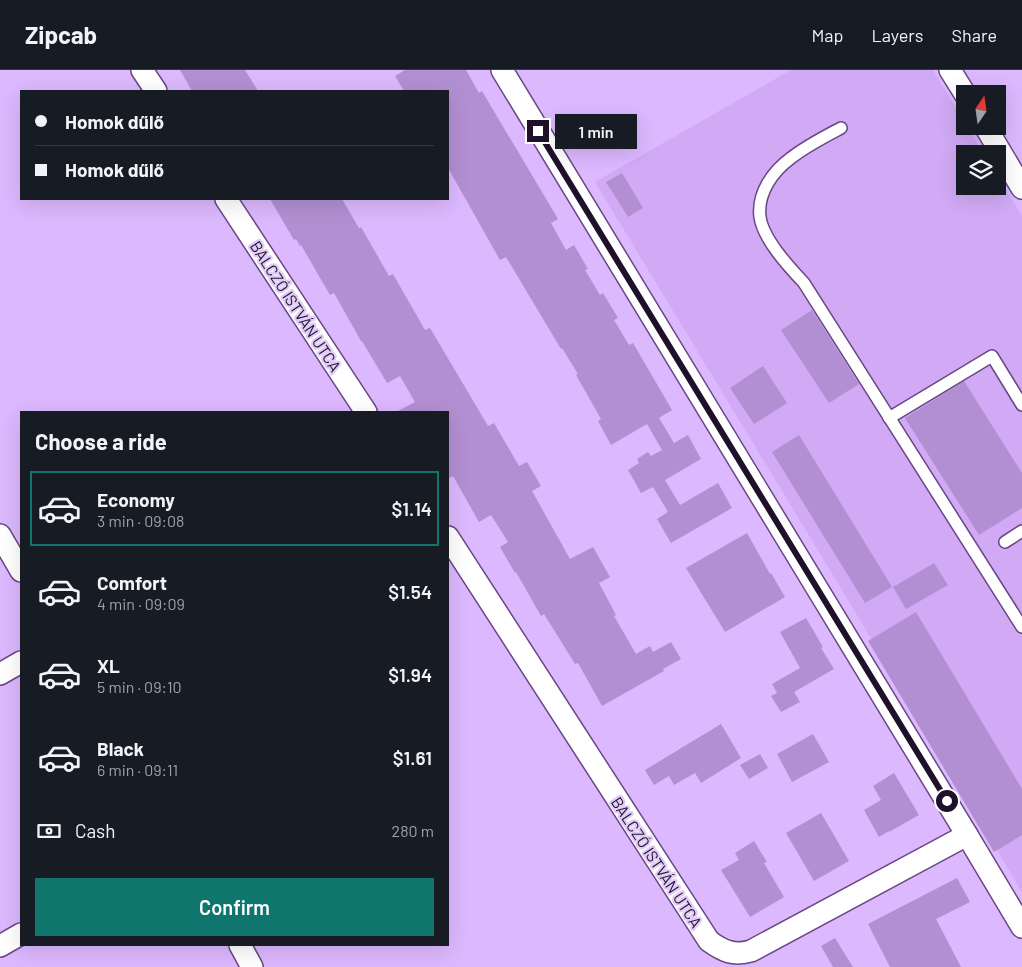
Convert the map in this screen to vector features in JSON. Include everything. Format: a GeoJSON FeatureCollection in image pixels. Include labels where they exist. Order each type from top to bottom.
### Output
{"type":"FeatureCollection","features":[{"type":"Feature","properties":{"kind":"street"},"geometry":{"type":"LineString","coordinates":[[142,70],[155,90]]}},
{"type":"Feature","properties":{"kind":"street"},"geometry":{"type":"LineString","coordinates":[[502,70],[967,835],[1015,901],[1022,927]]}},
{"type":"Feature","properties":{"kind":"street"},"geometry":{"type":"LineString","coordinates":[[950,70],[959,85]]}},
{"type":"Feature","properties":{"kind":"street"},"geometry":{"type":"LineString","coordinates":[[990,135],[1022,188]]}},
{"type":"Feature","properties":{"kind":"street","name":"BALCZÓ ISTVÁN UTCA"},"geometry":{"type":"LineString","coordinates":[[227,200],[365,411]]}},
{"type":"Feature","properties":{"kind":"street"},"geometry":{"type":"LineString","coordinates":[[0,535],[20,569]]}},
{"type":"Feature","properties":{"kind":"street","name":"BALCZÓ ISTVÁN UTCA"},"geometry":{"type":"LineString","coordinates":[[449,539],[703,933],[718,948],[731,953],[741,954],[751,951],[967,835]]}},
{"type":"Feature","properties":{"kind":"street"},"geometry":{"type":"LineString","coordinates":[[0,674],[20,663]]}},
{"type":"Feature","properties":{"kind":"street"},"geometry":{"type":"LineString","coordinates":[[0,946],[20,935]]}},
{"type":"Feature","properties":{"kind":"street"},"geometry":{"type":"LineString","coordinates":[[241,946],[252,967]]}},
{"type":"Feature","properties":{"kind":"lane"},"geometry":{"type":"LineString","coordinates":[[840,128],[790,158],[769,179],[760,204],[760,217],[765,232],[782,260],[804,283],[1022,627]]}},
{"type":"Feature","properties":{"kind":"lane"},"geometry":{"type":"LineString","coordinates":[[889,418],[992,356],[1022,405]]}},
{"type":"Feature","properties":{"kind":"lane"},"geometry":{"type":"LineString","coordinates":[[1005,542],[1022,531]]}},
{"type":"Feature","properties":{"kind":"shaded area"},"geometry":{"type":"Polygon","coordinates":[[[791,70],[933,70],[956,108],[956,135],[972,135],[979,145],[956,145],[956,195],[1006,195],[1006,189],[1022,216],[1022,892],[842,590],[595,182],[791,70]]]}},
{"type":"Feature","properties":{"kind":"building"},"geometry":{"type":"Polygon","coordinates":[[[180,70],[245,70],[257,90],[191,90],[180,70]]]}},
{"type":"Feature","properties":{"kind":"building"},"geometry":{"type":"Polygon","coordinates":[[[405,70],[466,70],[479,93],[482,91],[558,219],[551,223],[566,250],[574,245],[588,269],[585,270],[600,295],[603,293],[618,318],[614,320],[629,345],[633,343],[672,410],[659,418],[674,443],[688,435],[701,459],[665,480],[680,505],[718,483],[732,508],[671,543],[657,519],[668,512],[653,487],[641,493],[628,470],[639,463],[637,459],[648,452],[651,456],[662,450],[647,424],[611,445],[598,421],[601,419],[576,375],[578,374],[506,257],[500,260],[449,170],[449,90],[403,90],[395,76],[405,70]]]}},
{"type":"Feature","properties":{"kind":"building"},"geometry":{"type":"Polygon","coordinates":[[[622,173],[643,208],[628,217],[606,182],[622,173]]]}},
{"type":"Feature","properties":{"kind":"building"},"geometry":{"type":"Polygon","coordinates":[[[271,200],[343,200],[359,228],[361,227],[389,276],[393,274],[425,330],[430,328],[488,426],[494,423],[519,466],[527,462],[541,486],[532,491],[570,559],[593,547],[610,577],[599,583],[616,615],[614,616],[636,654],[650,646],[653,652],[671,642],[681,659],[663,669],[664,671],[602,706],[578,663],[575,664],[544,614],[541,616],[515,573],[500,547],[508,542],[491,515],[479,522],[453,476],[449,478],[449,411],[398,411],[415,402],[400,376],[387,383],[334,293],[330,295],[301,245],[296,239],[294,240],[271,200]]]}},
{"type":"Feature","properties":{"kind":"building"},"geometry":{"type":"Polygon","coordinates":[[[812,310],[859,384],[829,403],[781,330],[812,310]]]}},
{"type":"Feature","properties":{"kind":"building"},"geometry":{"type":"Polygon","coordinates":[[[763,366],[787,403],[754,424],[730,388],[763,366]]]}},
{"type":"Feature","properties":{"kind":"building"},"geometry":{"type":"Polygon","coordinates":[[[964,381],[1022,473],[1022,508],[979,535],[905,418],[964,381]]]}},
{"type":"Feature","properties":{"kind":"building"},"geometry":{"type":"Polygon","coordinates":[[[799,435],[892,587],[865,603],[772,452],[799,435]]]}},
{"type":"Feature","properties":{"kind":"building"},"geometry":{"type":"Polygon","coordinates":[[[747,533],[785,597],[725,632],[686,568],[747,533]]]}},
{"type":"Feature","properties":{"kind":"building"},"geometry":{"type":"Polygon","coordinates":[[[934,563],[948,585],[906,609],[893,587],[934,563]]]}},
{"type":"Feature","properties":{"kind":"building"},"geometry":{"type":"Polygon","coordinates":[[[916,612],[1022,789],[1022,835],[994,852],[868,641],[916,612]]]}},
{"type":"Feature","properties":{"kind":"building"},"geometry":{"type":"Polygon","coordinates":[[[806,618],[834,669],[794,692],[800,702],[781,712],[771,696],[777,693],[772,684],[800,668],[780,632],[806,618]]]}},
{"type":"Feature","properties":{"kind":"building"},"geometry":{"type":"Polygon","coordinates":[[[721,724],[741,758],[701,783],[695,773],[674,785],[669,776],[654,785],[645,770],[721,724]]]}},
{"type":"Feature","properties":{"kind":"building"},"geometry":{"type":"Polygon","coordinates":[[[813,734],[829,762],[792,782],[777,754],[813,734]]]}},
{"type":"Feature","properties":{"kind":"building"},"geometry":{"type":"Polygon","coordinates":[[[760,754],[768,768],[749,779],[740,765],[760,754]]]}},
{"type":"Feature","properties":{"kind":"building"},"geometry":{"type":"Polygon","coordinates":[[[894,773],[919,815],[879,837],[864,810],[881,800],[873,786],[894,773]]]}},
{"type":"Feature","properties":{"kind":"building"},"geometry":{"type":"Polygon","coordinates":[[[821,813],[849,861],[814,881],[786,833],[821,813]]]}},
{"type":"Feature","properties":{"kind":"building"},"geometry":{"type":"Polygon","coordinates":[[[754,841],[767,862],[764,863],[784,897],[750,917],[721,870],[739,860],[735,853],[754,841]]]}},
{"type":"Feature","properties":{"kind":"building"},"geometry":{"type":"Polygon","coordinates":[[[957,878],[970,902],[936,919],[961,967],[890,967],[868,924],[957,878]]]}},
{"type":"Feature","properties":{"kind":"building"},"geometry":{"type":"Polygon","coordinates":[[[835,938],[853,967],[833,967],[821,946],[835,938]]]}},
{"type":"Feature","properties":{"kind":"route"},"geometry":{"type":"LineString","coordinates":[[538,131],[947,801]]}}]}
